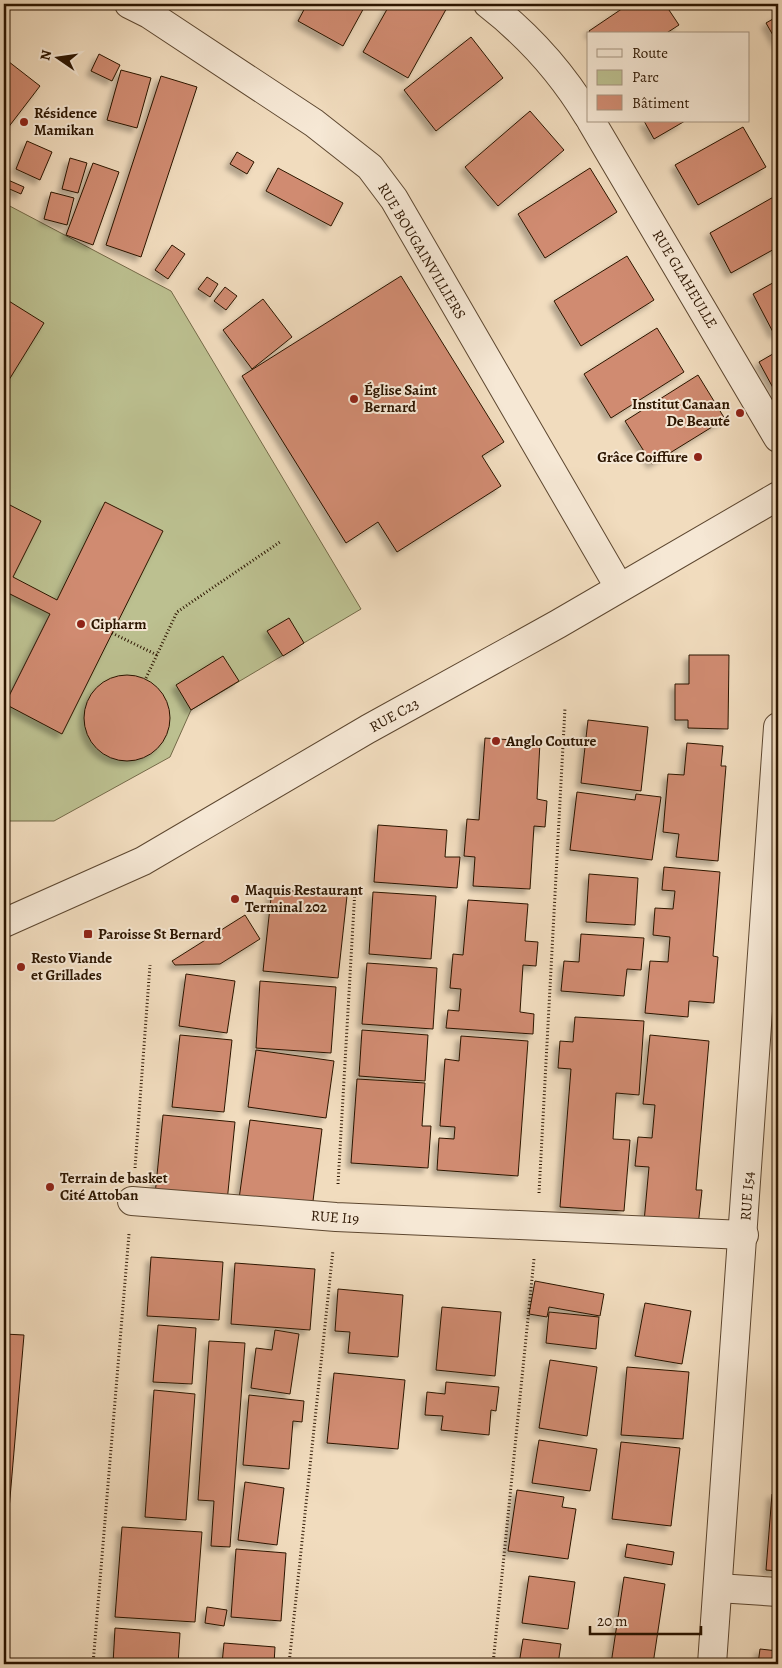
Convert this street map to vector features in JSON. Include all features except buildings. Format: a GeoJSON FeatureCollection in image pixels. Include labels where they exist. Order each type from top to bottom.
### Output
{"type":"FeatureCollection","features":[{"type":"Feature","properties":{"kind":"street","name":"RUE BOUGAINVILLIERS"},"geometry":{"type":"LineString","coordinates":[[129,4],[149,14],[314,123],[370,167],[394,199],[619,587]]}},
{"type":"Feature","properties":{"kind":"street"},"geometry":{"type":"LineString","coordinates":[[488,4],[539,51],[572,90],[587,114]]}},
{"type":"Feature","properties":{"kind":"street","name":"RUE GLAHEULLE"},"geometry":{"type":"LineString","coordinates":[[592,122],[778,438]]}},
{"type":"Feature","properties":{"kind":"street","name":"RUE C23"},"geometry":{"type":"LineString","coordinates":[[4,923],[142,861],[778,496]]}},
{"type":"Feature","properties":{"kind":"street","name":"RUE I54"},"geometry":{"type":"LineString","coordinates":[[712,1664],[777,769],[778,727]]}},
{"type":"Feature","properties":{"kind":"street","name":"RUE I19"},"geometry":{"type":"LineString","coordinates":[[132,1201],[336,1217],[744,1235]]}},
{"type":"Feature","properties":{"kind":"street"},"geometry":{"type":"LineString","coordinates":[[718,1588],[778,1592]]}},
{"type":"Feature","properties":{"kind":"path"},"geometry":{"type":"LineString","coordinates":[[146,678],[177,612],[280,542]]}},
{"type":"Feature","properties":{"kind":"path"},"geometry":{"type":"LineString","coordinates":[[112,633],[157,655]]}},
{"type":"Feature","properties":{"kind":"path"},"geometry":{"type":"LineString","coordinates":[[493,1664],[537,1227],[565,708]]}},
{"type":"Feature","properties":{"kind":"path"},"geometry":{"type":"LineString","coordinates":[[289,1664],[336,1217],[355,889]]}},
{"type":"Feature","properties":{"kind":"path"},"geometry":{"type":"LineString","coordinates":[[93,1664],[150,965]]}},
{"type":"Feature","properties":{"kind":"green space"},"geometry":{"type":"Polygon","coordinates":[[[4,203],[171,291],[361,609],[191,710],[170,757],[54,821],[4,821],[4,203]]]}},
{"type":"Feature","properties":{"kind":"place","name":"Résidence Mamikan"},"geometry":{"type":"Point","coordinates":[24,122]}},
{"type":"Feature","properties":{"kind":"place","name":"Église Saint Bernard"},"geometry":{"type":"Point","coordinates":[354,399]}},
{"type":"Feature","properties":{"kind":"place","name":"Institut Canaan De Beauté"},"geometry":{"type":"Point","coordinates":[740,413]}},
{"type":"Feature","properties":{"kind":"place","name":"Grâce Coiffure"},"geometry":{"type":"Point","coordinates":[698,457]}},
{"type":"Feature","properties":{"kind":"place","name":"Cipharm"},"geometry":{"type":"Point","coordinates":[81,624]}},
{"type":"Feature","properties":{"kind":"place","name":"Anglo Couture"},"geometry":{"type":"Point","coordinates":[496,741]}},
{"type":"Feature","properties":{"kind":"place","name":"Maquis Restaurant Terminal 202"},"geometry":{"type":"Point","coordinates":[235,899]}},
{"type":"Feature","properties":{"kind":"place","name":"Paroisse St Bernard"},"geometry":{"type":"Point","coordinates":[88,934]}},
{"type":"Feature","properties":{"kind":"place","name":"Resto Viande et Grillades"},"geometry":{"type":"Point","coordinates":[21,967]}},
{"type":"Feature","properties":{"kind":"place","name":"Terrain de basket Cité Attoban"},"geometry":{"type":"Point","coordinates":[50,1187]}}]}
